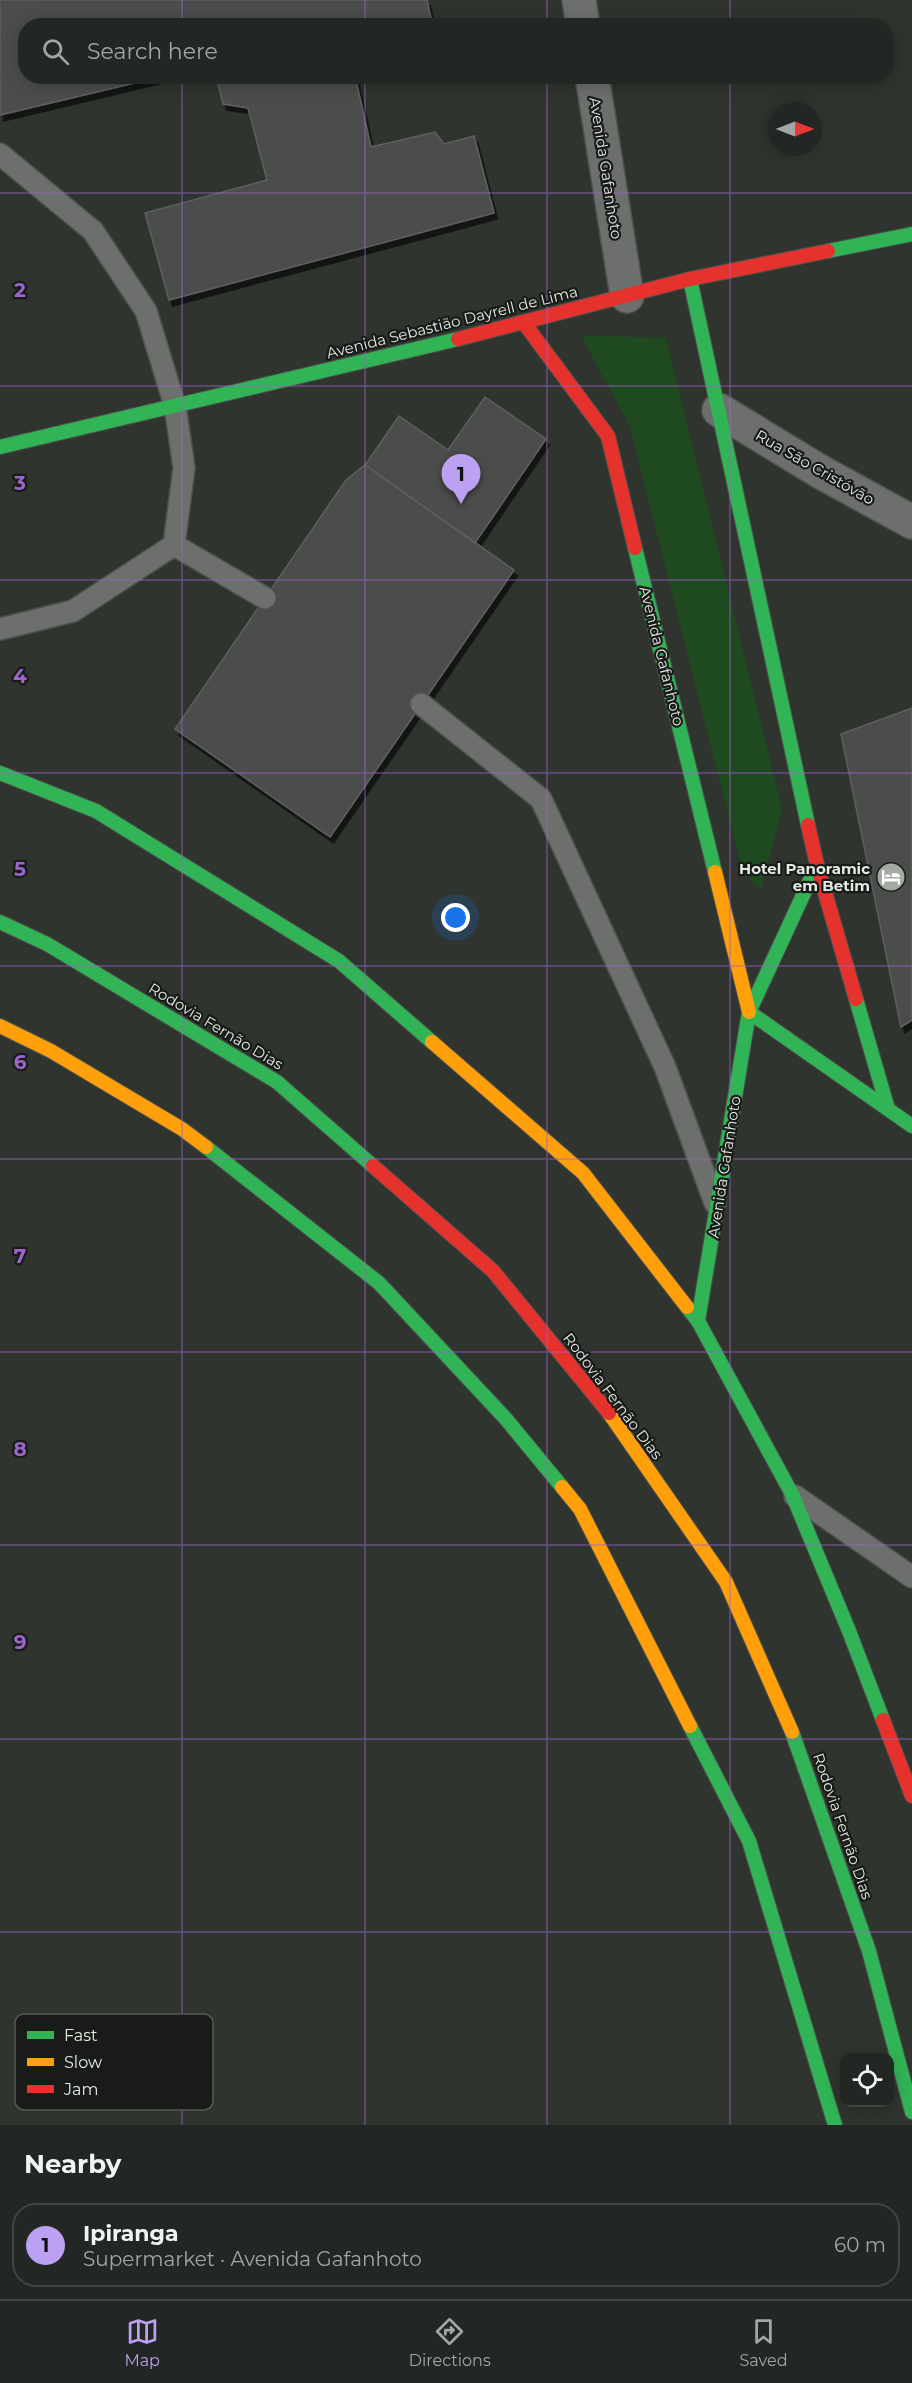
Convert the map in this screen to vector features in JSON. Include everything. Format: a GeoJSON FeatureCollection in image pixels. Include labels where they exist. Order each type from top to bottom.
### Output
{"type":"FeatureCollection","features":[{"type":"Feature","properties":{"kind":"main road","name":"Avenida Sebastião Dayrell de Lima"},"geometry":{"type":"LineString","coordinates":[[0,447],[524,323],[690,279],[912,234]]}},
{"type":"Feature","properties":{"kind":"main road"},"geometry":{"type":"LineString","coordinates":[[690,279],[817,865],[888,1109]]}},
{"type":"Feature","properties":{"kind":"main road","name":"Avenida Gafanhoto"},"geometry":{"type":"LineString","coordinates":[[524,323],[608,436],[749,1012]]}},
{"type":"Feature","properties":{"kind":"main road"},"geometry":{"type":"LineString","coordinates":[[0,773],[96,811],[339,961],[583,1173],[698,1321],[792,1494],[849,1631],[912,1796]]}},
{"type":"Feature","properties":{"kind":"main road","name":"Avenida Gafanhoto"},"geometry":{"type":"LineString","coordinates":[[698,1321],[749,1012],[817,865]]}},
{"type":"Feature","properties":{"kind":"main road","name":"Rodovia Fernão Dias"},"geometry":{"type":"LineString","coordinates":[[0,922],[46,944],[277,1082],[493,1271],[611,1416],[726,1582],[792,1732],[869,1951],[912,2112]]}},
{"type":"Feature","properties":{"kind":"main road"},"geometry":{"type":"LineString","coordinates":[[749,1012],[912,1126]]}},
{"type":"Feature","properties":{"kind":"main road"},"geometry":{"type":"LineString","coordinates":[[0,1026],[51,1051],[182,1129],[379,1283],[506,1419],[580,1509],[749,1841],[835,2125]]}},
{"type":"Feature","properties":{"kind":"street"},"geometry":{"type":"LineString","coordinates":[[579,0],[582,18]]}},
{"type":"Feature","properties":{"kind":"street","name":"Avenida Gafanhoto"},"geometry":{"type":"LineString","coordinates":[[593,84],[627,296]]}},
{"type":"Feature","properties":{"kind":"street","name":"Rua São Cristóvão"},"geometry":{"type":"LineString","coordinates":[[719,410],[819,471],[912,522]]}},
{"type":"Feature","properties":{"kind":"lane"},"geometry":{"type":"LineString","coordinates":[[0,154],[93,231],[146,311],[175,406],[184,468],[174,545],[73,610],[0,629]]}},
{"type":"Feature","properties":{"kind":"lane"},"geometry":{"type":"LineString","coordinates":[[174,545],[265,598]]}},
{"type":"Feature","properties":{"kind":"lane"},"geometry":{"type":"LineString","coordinates":[[421,704],[541,799],[665,1067],[717,1209]]}},
{"type":"Feature","properties":{"kind":"lane"},"geometry":{"type":"LineString","coordinates":[[792,1494],[912,1577]]}},
{"type":"Feature","properties":{"kind":"green space"},"geometry":{"type":"Polygon","coordinates":[[[581,335],[666,338],[782,809],[761,891],[742,870],[630,427],[581,335]]]}},
{"type":"Feature","properties":{"kind":"building"},"geometry":{"type":"Polygon","coordinates":[[[0,0],[427,0],[431,18],[18,18],[18,84],[130,84],[0,115],[0,0]]]}},
{"type":"Feature","properties":{"kind":"building"},"geometry":{"type":"Polygon","coordinates":[[[218,84],[357,84],[371,147],[435,132],[444,144],[474,136],[494,213],[169,300],[145,213],[267,180],[248,108],[223,104],[218,84]]]}},
{"type":"Feature","properties":{"kind":"building"},"geometry":{"type":"Polygon","coordinates":[[[485,397],[546,439],[475,543],[365,465],[399,416],[448,450],[485,397]]]}},
{"type":"Feature","properties":{"kind":"building"},"geometry":{"type":"Polygon","coordinates":[[[365,465],[514,570],[330,837],[175,729],[346,480],[365,465]]]}},
{"type":"Feature","properties":{"kind":"building","name":"Hotel Panoramic em Betim"},"geometry":{"type":"Polygon","coordinates":[[[912,708],[912,1020],[901,1027],[841,734],[912,708]]]}},
{"type":"Feature","properties":{"kind":"traffic: fast"},"geometry":{"type":"LineString","coordinates":[[828,251],[912,234]]}},
{"type":"Feature","properties":{"kind":"traffic: fast"},"geometry":{"type":"LineString","coordinates":[[690,279],[808,825]]}},
{"type":"Feature","properties":{"kind":"traffic: fast"},"geometry":{"type":"LineString","coordinates":[[0,447],[458,339]]}},
{"type":"Feature","properties":{"kind":"traffic: fast"},"geometry":{"type":"LineString","coordinates":[[635,548],[715,872]]}},
{"type":"Feature","properties":{"kind":"traffic: fast"},"geometry":{"type":"LineString","coordinates":[[0,773],[96,811],[339,961],[432,1042]]}},
{"type":"Feature","properties":{"kind":"traffic: fast"},"geometry":{"type":"LineString","coordinates":[[698,1321],[749,1012],[817,865]]}},
{"type":"Feature","properties":{"kind":"traffic: fast"},"geometry":{"type":"LineString","coordinates":[[0,922],[47,944],[277,1082],[373,1166]]}},
{"type":"Feature","properties":{"kind":"traffic: fast"},"geometry":{"type":"LineString","coordinates":[[856,999],[888,1109]]}},
{"type":"Feature","properties":{"kind":"traffic: fast"},"geometry":{"type":"LineString","coordinates":[[749,1012],[912,1126]]}},
{"type":"Feature","properties":{"kind":"traffic: fast"},"geometry":{"type":"LineString","coordinates":[[206,1147],[379,1283],[506,1419],[562,1487]]}},
{"type":"Feature","properties":{"kind":"traffic: fast"},"geometry":{"type":"LineString","coordinates":[[687,1307],[698,1321],[792,1494],[883,1720]]}},
{"type":"Feature","properties":{"kind":"traffic: fast"},"geometry":{"type":"LineString","coordinates":[[690,1726],[749,1841],[835,2125]]}},
{"type":"Feature","properties":{"kind":"traffic: fast"},"geometry":{"type":"LineString","coordinates":[[792,1732],[869,1951],[912,2112]]}},
{"type":"Feature","properties":{"kind":"traffic: slow"},"geometry":{"type":"LineString","coordinates":[[715,872],[749,1012]]}},
{"type":"Feature","properties":{"kind":"traffic: slow"},"geometry":{"type":"LineString","coordinates":[[0,1026],[51,1051],[182,1129],[206,1147]]}},
{"type":"Feature","properties":{"kind":"traffic: slow"},"geometry":{"type":"LineString","coordinates":[[432,1042],[583,1173],[687,1307]]}},
{"type":"Feature","properties":{"kind":"traffic: slow"},"geometry":{"type":"LineString","coordinates":[[609,1413],[726,1582],[792,1732]]}},
{"type":"Feature","properties":{"kind":"traffic: slow"},"geometry":{"type":"LineString","coordinates":[[562,1487],[580,1509],[690,1726]]}},
{"type":"Feature","properties":{"kind":"traffic: jam"},"geometry":{"type":"LineString","coordinates":[[458,339],[690,279],[828,251]]}},
{"type":"Feature","properties":{"kind":"traffic: jam"},"geometry":{"type":"LineString","coordinates":[[524,323],[608,436],[635,548]]}},
{"type":"Feature","properties":{"kind":"traffic: jam"},"geometry":{"type":"LineString","coordinates":[[808,825],[817,865],[856,999]]}},
{"type":"Feature","properties":{"kind":"traffic: jam"},"geometry":{"type":"LineString","coordinates":[[373,1166],[493,1271],[609,1413]]}},
{"type":"Feature","properties":{"kind":"traffic: jam"},"geometry":{"type":"LineString","coordinates":[[883,1720],[912,1796]]}},
{"type":"Feature","properties":{"kind":"place","name":"Ipiranga"},"geometry":{"type":"Point","coordinates":[461,504]}},
{"type":"Feature","properties":{"kind":"place","name":"Hotel Panoramic em Betim"},"geometry":{"type":"Point","coordinates":[891,877]}}]}
